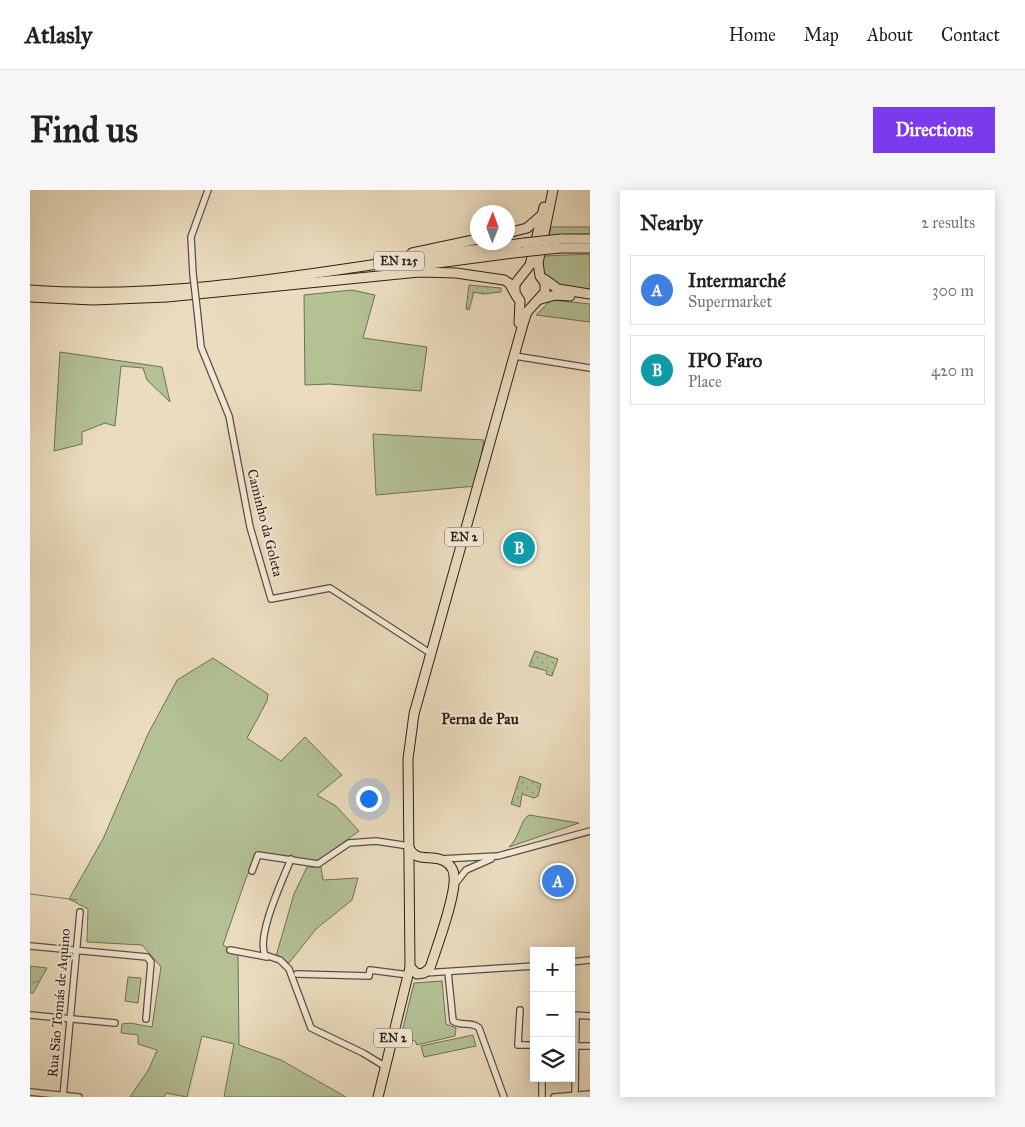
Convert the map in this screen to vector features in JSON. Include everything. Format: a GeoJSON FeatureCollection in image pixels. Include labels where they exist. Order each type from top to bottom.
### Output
{"type":"FeatureCollection","features":[{"type":"Feature","properties":{"kind":"main road","name":"EN 2"},"geometry":{"type":"LineString","coordinates":[[494,432],[521,314],[515,284],[525,274],[530,265],[548,190]]}},
{"type":"Feature","properties":{"kind":"main road","name":"EN 2"},"geometry":{"type":"LineString","coordinates":[[378,1097],[408,975],[409,746],[415,707],[527,312],[538,301],[546,288],[538,263],[553,190]]}},
{"type":"Feature","properties":{"kind":"main road"},"geometry":{"type":"LineString","coordinates":[[515,231],[527,228],[542,215]]}},
{"type":"Feature","properties":{"kind":"main road"},"geometry":{"type":"LineString","coordinates":[[523,247],[561,244],[589,239]]}},
{"type":"Feature","properties":{"kind":"main road"},"geometry":{"type":"LineString","coordinates":[[274,279],[470,241]]}},
{"type":"Feature","properties":{"kind":"main road"},"geometry":{"type":"LineString","coordinates":[[561,244],[590,248]]}},
{"type":"Feature","properties":{"kind":"main road","name":"EN 125"},"geometry":{"type":"LineString","coordinates":[[30,290],[91,292],[156,291],[274,279],[523,247]]}},
{"type":"Feature","properties":{"kind":"main road","name":"EN 125"},"geometry":{"type":"LineString","coordinates":[[30,297],[93,300],[167,297],[320,280],[523,247]]}},
{"type":"Feature","properties":{"kind":"main road"},"geometry":{"type":"LineString","coordinates":[[320,280],[400,272],[456,273],[507,281],[519,299],[526,304],[560,295],[590,299]]}},
{"type":"Feature","properties":{"kind":"main road"},"geometry":{"type":"LineString","coordinates":[[525,274],[542,277],[558,289],[590,294]]}},
{"type":"Feature","properties":{"kind":"main road"},"geometry":{"type":"LineString","coordinates":[[408,975],[423,974],[430,968],[455,885],[453,870],[446,862],[438,859],[418,857],[412,854],[409,847]]}},
{"type":"Feature","properties":{"kind":"main road"},"geometry":{"type":"LineString","coordinates":[[409,865],[418,857]]}},
{"type":"Feature","properties":{"kind":"street","name":"Caminho da Goleta"},"geometry":{"type":"LineString","coordinates":[[208,190],[191,237],[201,347],[229,416],[250,527],[272,599],[330,588],[430,653]]}},
{"type":"Feature","properties":{"kind":"street"},"geometry":{"type":"LineString","coordinates":[[515,356],[590,368]]}},
{"type":"Feature","properties":{"kind":"street"},"geometry":{"type":"LineString","coordinates":[[455,885],[466,870],[498,856],[590,831]]}},
{"type":"Feature","properties":{"kind":"street"},"geometry":{"type":"LineString","coordinates":[[252,871],[258,854],[318,864],[349,843],[360,841],[409,847]]}},
{"type":"Feature","properties":{"kind":"street"},"geometry":{"type":"LineString","coordinates":[[438,859],[498,856]]}},
{"type":"Feature","properties":{"kind":"street"},"geometry":{"type":"LineString","coordinates":[[270,957],[265,955],[262,943],[291,859]]}},
{"type":"Feature","properties":{"kind":"street","name":"Rua São Tomás de Aquino"},"geometry":{"type":"LineString","coordinates":[[63,1096],[80,912]]}},
{"type":"Feature","properties":{"kind":"street"},"geometry":{"type":"LineString","coordinates":[[30,946],[147,957],[151,962],[146,1019]]}},
{"type":"Feature","properties":{"kind":"street"},"geometry":{"type":"LineString","coordinates":[[230,950],[280,960],[289,969],[311,1028],[363,1053],[386,1067]]}},
{"type":"Feature","properties":{"kind":"street"},"geometry":{"type":"LineString","coordinates":[[433,959],[437,969],[447,972]]}},
{"type":"Feature","properties":{"kind":"street"},"geometry":{"type":"LineString","coordinates":[[575,962],[590,960]]}},
{"type":"Feature","properties":{"kind":"street"},"geometry":{"type":"LineString","coordinates":[[423,974],[530,966]]}},
{"type":"Feature","properties":{"kind":"street"},"geometry":{"type":"LineString","coordinates":[[297,974],[369,976],[370,970],[408,975]]}},
{"type":"Feature","properties":{"kind":"street"},"geometry":{"type":"LineString","coordinates":[[447,972],[453,1021],[458,1024],[474,1024],[479,1028],[504,1097]]}},
{"type":"Feature","properties":{"kind":"street"},"geometry":{"type":"LineString","coordinates":[[520,1010],[518,1045],[530,1045]]}},
{"type":"Feature","properties":{"kind":"street"},"geometry":{"type":"LineString","coordinates":[[30,1015],[115,1023]]}},
{"type":"Feature","properties":{"kind":"street"},"geometry":{"type":"LineString","coordinates":[[575,1015],[590,1016]]}},
{"type":"Feature","properties":{"kind":"street"},"geometry":{"type":"LineString","coordinates":[[575,1046],[590,1046]]}},
{"type":"Feature","properties":{"kind":"street"},"geometry":{"type":"LineString","coordinates":[[542,1082],[542,1097]]}},
{"type":"Feature","properties":{"kind":"street"},"geometry":{"type":"LineString","coordinates":[[575,1082],[575,1094]]}},
{"type":"Feature","properties":{"kind":"street"},"geometry":{"type":"LineString","coordinates":[[30,1092],[79,1097]]}},
{"type":"Feature","properties":{"kind":"street"},"geometry":{"type":"LineString","coordinates":[[554,1097],[590,1094]]}},
{"type":"Feature","properties":{"kind":"green space"},"geometry":{"type":"Polygon","coordinates":[[[551,227],[590,227],[590,236],[549,236],[551,227]]]}},
{"type":"Feature","properties":{"kind":"green space"},"geometry":{"type":"Polygon","coordinates":[[[590,254],[590,291],[555,284],[545,274],[543,267],[544,256],[590,254]]]}},
{"type":"Feature","properties":{"kind":"green space"},"geometry":{"type":"Polygon","coordinates":[[[469,285],[501,288],[501,292],[483,294],[474,292],[469,310],[466,309],[469,285]]]}},
{"type":"Feature","properties":{"kind":"green space"},"geometry":{"type":"Polygon","coordinates":[[[352,290],[375,295],[363,338],[427,347],[421,391],[329,384],[305,385],[304,295],[352,290]]]}},
{"type":"Feature","properties":{"kind":"green space"},"geometry":{"type":"Polygon","coordinates":[[[551,300],[590,304],[590,322],[536,315],[551,300]]]}},
{"type":"Feature","properties":{"kind":"green space"},"geometry":{"type":"Polygon","coordinates":[[[60,352],[162,367],[170,402],[147,380],[143,368],[121,366],[115,426],[105,423],[82,432],[82,444],[54,451],[60,352]]]}},
{"type":"Feature","properties":{"kind":"green space"},"geometry":{"type":"Polygon","coordinates":[[[373,434],[484,440],[476,486],[376,495],[373,434]]]}},
{"type":"Feature","properties":{"kind":"green space"},"geometry":{"type":"Polygon","coordinates":[[[535,651],[558,659],[552,676],[546,674],[547,671],[529,666],[535,651]]]}},
{"type":"Feature","properties":{"kind":"green space"},"geometry":{"type":"Polygon","coordinates":[[[213,658],[268,694],[267,701],[247,738],[281,761],[305,737],[342,775],[317,795],[336,806],[359,831],[318,861],[258,852],[246,878],[223,945],[238,954],[239,1045],[281,1060],[346,1097],[224,1097],[234,1044],[202,1036],[187,1097],[166,1093],[164,1097],[130,1097],[149,1069],[157,1050],[138,1044],[138,1035],[121,1033],[122,1024],[130,1023],[152,1027],[161,967],[142,945],[87,942],[88,909],[69,899],[103,839],[148,734],[177,680],[213,658]]]}},
{"type":"Feature","properties":{"kind":"green space"},"geometry":{"type":"Polygon","coordinates":[[[520,776],[541,784],[538,796],[534,798],[522,794],[520,807],[511,804],[520,776]]]}},
{"type":"Feature","properties":{"kind":"green space"},"geometry":{"type":"Polygon","coordinates":[[[529,815],[579,823],[509,847],[529,815]]]}},
{"type":"Feature","properties":{"kind":"green space"},"geometry":{"type":"Polygon","coordinates":[[[307,867],[321,867],[323,880],[358,878],[352,900],[316,929],[289,963],[276,956],[294,894],[307,867]]]}},
{"type":"Feature","properties":{"kind":"green space"},"geometry":{"type":"Polygon","coordinates":[[[30,966],[47,968],[33,993],[30,993],[30,966]]]}},
{"type":"Feature","properties":{"kind":"green space"},"geometry":{"type":"Polygon","coordinates":[[[128,977],[141,978],[138,1003],[125,1001],[128,977]]]}},
{"type":"Feature","properties":{"kind":"green space"},"geometry":{"type":"Polygon","coordinates":[[[442,981],[446,1024],[456,1028],[455,1036],[417,1045],[415,1041],[401,1036],[414,983],[442,981]]]}},
{"type":"Feature","properties":{"kind":"green space"},"geometry":{"type":"Polygon","coordinates":[[[473,1035],[476,1046],[424,1057],[421,1046],[473,1035]]]}},
{"type":"Feature","properties":{"kind":"waterway"},"geometry":{"type":"LineString","coordinates":[[30,894],[77,900]]}},
{"type":"Feature","properties":{"kind":"place","name":"IPO Faro"},"geometry":{"type":"Point","coordinates":[519,548]}},
{"type":"Feature","properties":{"kind":"place","name":"Intermarché"},"geometry":{"type":"Point","coordinates":[558,881]}},
{"type":"Feature","properties":{"kind":"district","name":"Perna de Pau"},"geometry":{"type":"Point","coordinates":[480,719]}}]}
